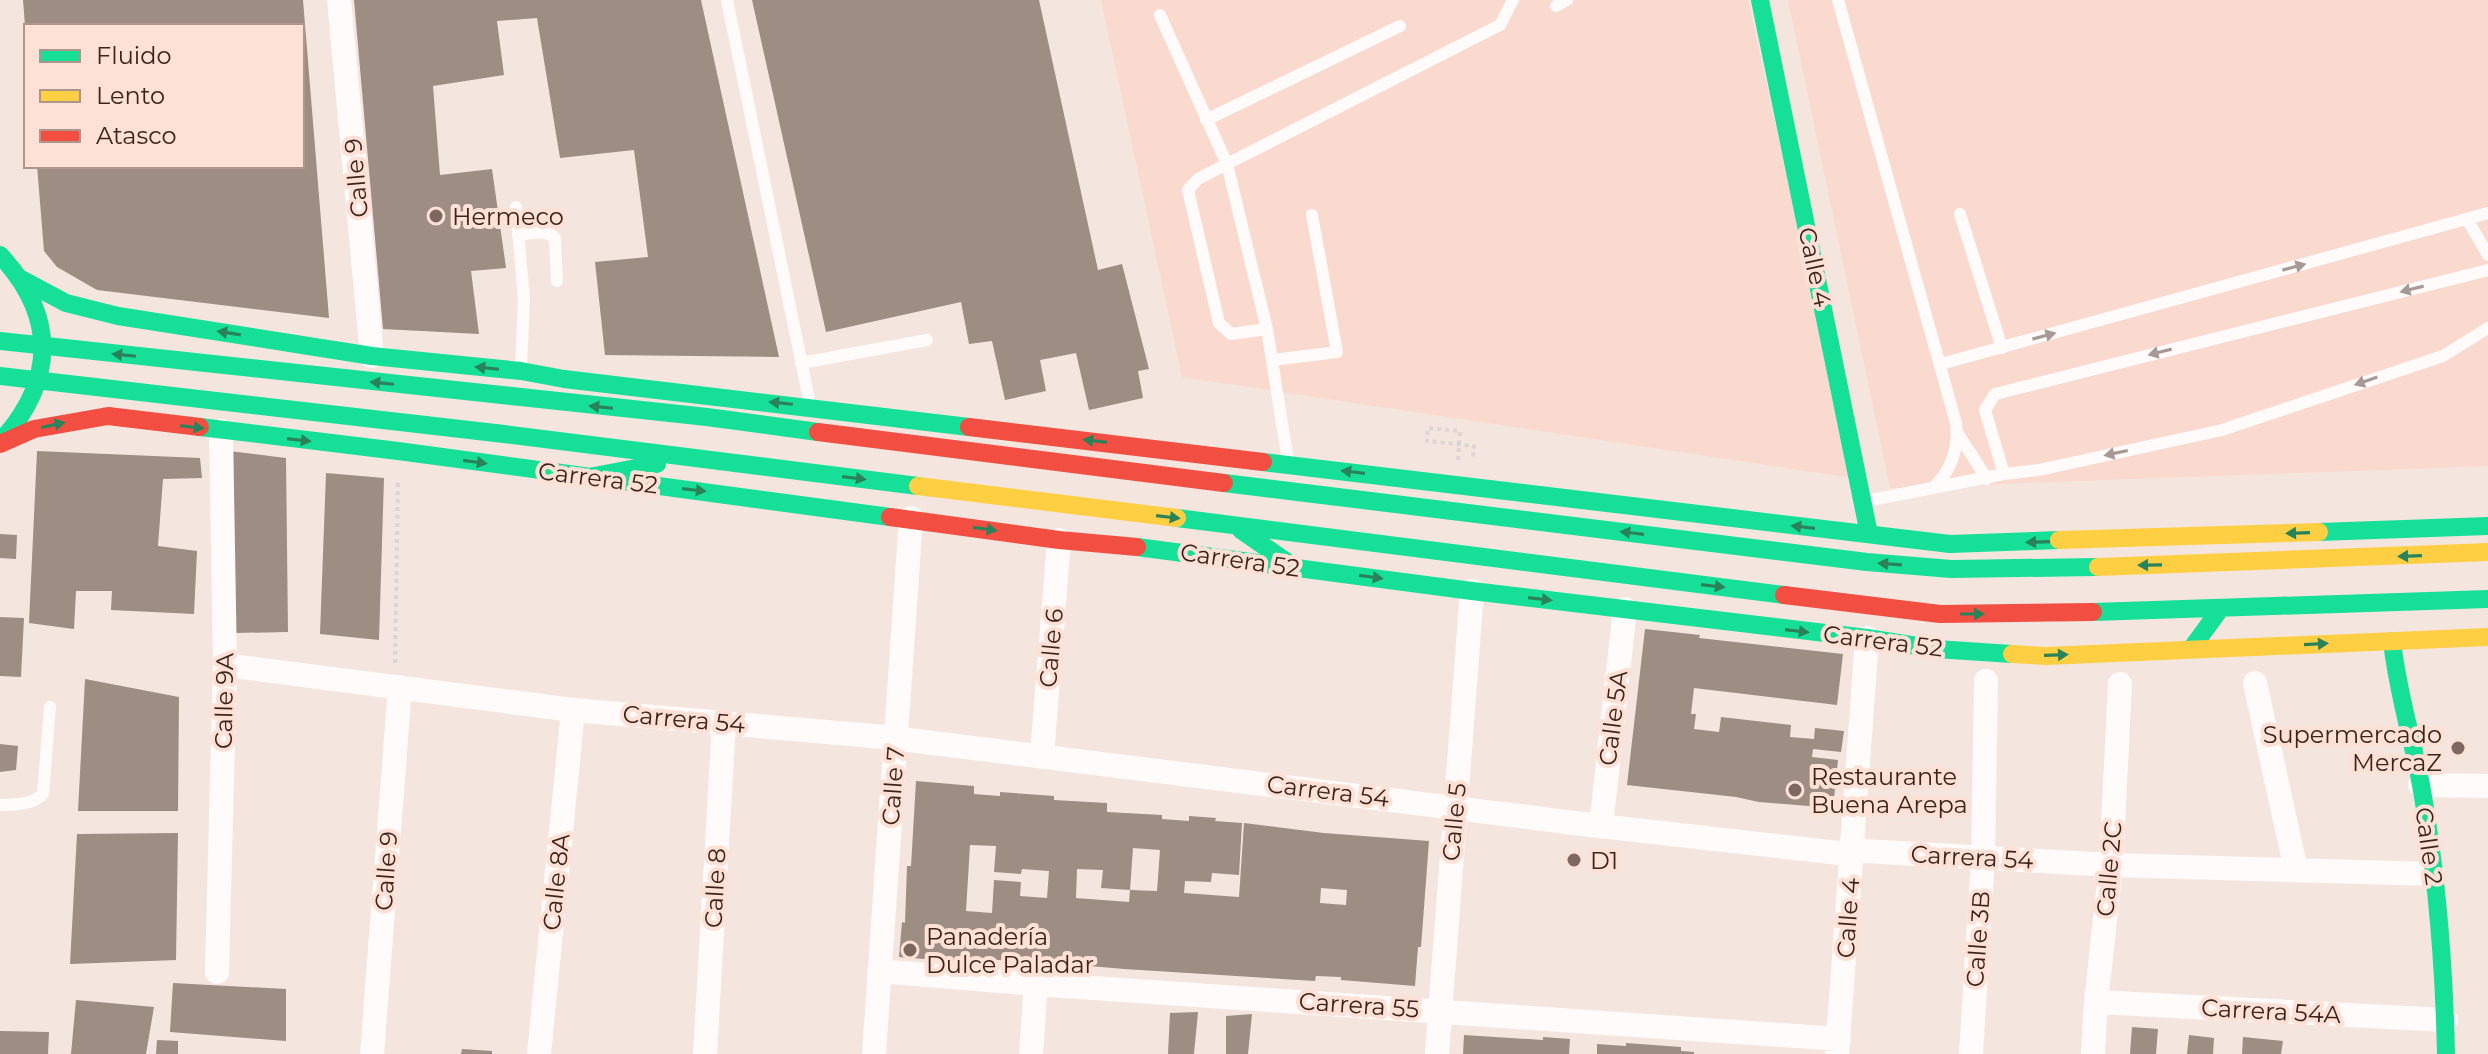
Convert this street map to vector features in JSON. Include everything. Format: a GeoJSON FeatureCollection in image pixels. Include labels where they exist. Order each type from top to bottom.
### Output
{"type":"FeatureCollection","features":[{"type":"Feature","properties":{"kind":"street","name":"Calle 9"},"geometry":{"type":"LineString","coordinates":[[339,0],[372,356]]}},
{"type":"Feature","properties":{"kind":"street","name":"Calle 4"},"geometry":{"type":"LineString","coordinates":[[1760,0],[1869,534]]}},
{"type":"Feature","properties":{"kind":"street"},"geometry":{"type":"LineString","coordinates":[[0,255],[21,279],[35,306],[42,336],[42,366],[34,396],[19,422],[0,443]]}},
{"type":"Feature","properties":{"kind":"street"},"geometry":{"type":"LineString","coordinates":[[21,279],[66,303],[118,316],[372,356],[521,371],[564,379],[1950,544],[2488,526]]}},
{"type":"Feature","properties":{"kind":"street"},"geometry":{"type":"LineString","coordinates":[[108,416],[96,402],[89,375],[92,353],[118,316]]}},
{"type":"Feature","properties":{"kind":"street"},"geometry":{"type":"LineString","coordinates":[[0,341],[707,417],[1867,562],[1951,569],[2249,562],[2488,552]]}},
{"type":"Feature","properties":{"kind":"street","name":"Carrera 52"},"geometry":{"type":"LineString","coordinates":[[0,376],[694,457],[1940,614],[2045,614],[2488,599]]}},
{"type":"Feature","properties":{"kind":"street"},"geometry":{"type":"LineString","coordinates":[[564,379],[707,417]]}},
{"type":"Feature","properties":{"kind":"street","name":"Carrera 52"},"geometry":{"type":"LineString","coordinates":[[0,443],[34,429],[108,416],[911,518],[1059,540],[1148,548],[1936,649],[2046,656],[2488,637]]}},
{"type":"Feature","properties":{"kind":"street"},"geometry":{"type":"LineString","coordinates":[[962,451],[989,428]]}},
{"type":"Feature","properties":{"kind":"street","name":"Calle 9A"},"geometry":{"type":"LineString","coordinates":[[217,972],[225,665],[221,431]]}},
{"type":"Feature","properties":{"kind":"street"},"geometry":{"type":"LineString","coordinates":[[589,477],[694,457]]}},
{"type":"Feature","properties":{"kind":"street","name":"Calle 7"},"geometry":{"type":"LineString","coordinates":[[874,1054],[911,518]]}},
{"type":"Feature","properties":{"kind":"street"},"geometry":{"type":"LineString","coordinates":[[1235,526],[1294,567]]}},
{"type":"Feature","properties":{"kind":"street"},"geometry":{"type":"LineString","coordinates":[[2230,535],[2249,562]]}},
{"type":"Feature","properties":{"kind":"street","name":"Calle 6"},"geometry":{"type":"LineString","coordinates":[[1042,756],[1059,540]]}},
{"type":"Feature","properties":{"kind":"street","name":"Calle 5"},"geometry":{"type":"LineString","coordinates":[[1437,1054],[1472,591]]}},
{"type":"Feature","properties":{"kind":"street"},"geometry":{"type":"LineString","coordinates":[[2191,649],[2221,608]]}},
{"type":"Feature","properties":{"kind":"street","name":"Calle 5A"},"geometry":{"type":"LineString","coordinates":[[1601,826],[1625,609]]}},
{"type":"Feature","properties":{"kind":"street","name":"Calle 4"},"geometry":{"type":"LineString","coordinates":[[1838,1047],[1867,638]]}},
{"type":"Feature","properties":{"kind":"street","name":"Calle 2"},"geometry":{"type":"LineString","coordinates":[[2392,641],[2420,785],[2433,874],[2441,945],[2446,1054]]}},
{"type":"Feature","properties":{"kind":"street","name":"Carrera 54"},"geometry":{"type":"LineString","coordinates":[[225,665],[573,710],[896,739],[1839,853],[1865,851],[2111,865],[2433,874]]}},
{"type":"Feature","properties":{"kind":"street","name":"Calle 3B"},"geometry":{"type":"LineString","coordinates":[[1971,1054],[1983,859],[1986,681]]}},
{"type":"Feature","properties":{"kind":"street"},"geometry":{"type":"LineString","coordinates":[[2255,683],[2296,870]]}},
{"type":"Feature","properties":{"kind":"street","name":"Calle 2C"},"geometry":{"type":"LineString","coordinates":[[2093,1054],[2111,865],[2120,684]]}},
{"type":"Feature","properties":{"kind":"street","name":"Calle 9"},"geometry":{"type":"LineString","coordinates":[[372,1054],[397,686]]}},
{"type":"Feature","properties":{"kind":"street","name":"Calle 8A"},"geometry":{"type":"LineString","coordinates":[[539,1054],[573,710]]}},
{"type":"Feature","properties":{"kind":"street","name":"Calle 8"},"geometry":{"type":"LineString","coordinates":[[705,1054],[724,722]]}},
{"type":"Feature","properties":{"kind":"street"},"geometry":{"type":"LineString","coordinates":[[2420,785],[2488,786]]}},
{"type":"Feature","properties":{"kind":"street","name":"Carrera 55"},"geometry":{"type":"LineString","coordinates":[[879,971],[1439,1011],[1838,1047]]}},
{"type":"Feature","properties":{"kind":"street"},"geometry":{"type":"LineString","coordinates":[[1031,1054],[1036,984]]}},
{"type":"Feature","properties":{"kind":"street","name":"Carrera 54A"},"geometry":{"type":"LineString","coordinates":[[2096,1002],[2446,1020]]}},
{"type":"Feature","properties":{"kind":"lane"},"geometry":{"type":"LineString","coordinates":[[727,0],[811,407]]}},
{"type":"Feature","properties":{"kind":"lane"},"geometry":{"type":"LineString","coordinates":[[1267,329],[1231,334],[1219,323],[1188,190],[1198,179],[1500,25],[1513,0]]}},
{"type":"Feature","properties":{"kind":"lane"},"geometry":{"type":"LineString","coordinates":[[1838,0],[1941,364],[1957,432],[1987,479]]}},
{"type":"Feature","properties":{"kind":"lane"},"geometry":{"type":"LineString","coordinates":[[1160,15],[1227,164],[1267,329],[1289,465]]}},
{"type":"Feature","properties":{"kind":"lane"},"geometry":{"type":"LineString","coordinates":[[1206,120],[1400,26]]}},
{"type":"Feature","properties":{"kind":"lane"},"geometry":{"type":"LineString","coordinates":[[516,207],[524,299],[521,371]]}},
{"type":"Feature","properties":{"kind":"lane"},"geometry":{"type":"LineString","coordinates":[[1941,364],[2488,213]]}},
{"type":"Feature","properties":{"kind":"lane"},"geometry":{"type":"LineString","coordinates":[[1960,214],[2002,348]]}},
{"type":"Feature","properties":{"kind":"lane"},"geometry":{"type":"LineString","coordinates":[[1273,360],[1337,352],[1312,215]]}},
{"type":"Feature","properties":{"kind":"lane"},"geometry":{"type":"LineString","coordinates":[[2467,219],[2488,255]]}},
{"type":"Feature","properties":{"kind":"lane"},"geometry":{"type":"LineString","coordinates":[[518,235],[542,233],[555,238],[557,281]]}},
{"type":"Feature","properties":{"kind":"lane"},"geometry":{"type":"LineString","coordinates":[[2004,474],[1985,410],[1995,394],[2488,270]]}},
{"type":"Feature","properties":{"kind":"lane"},"geometry":{"type":"LineString","coordinates":[[1863,501],[2039,470],[2222,430],[2443,356],[2488,328]]}},
{"type":"Feature","properties":{"kind":"lane"},"geometry":{"type":"LineString","coordinates":[[801,363],[927,340]]}},
{"type":"Feature","properties":{"kind":"lane"},"geometry":{"type":"LineString","coordinates":[[1930,490],[1952,465],[1957,432]]}},
{"type":"Feature","properties":{"kind":"lane"},"geometry":{"type":"LineString","coordinates":[[0,805],[27,804],[43,794],[50,707]]}},
{"type":"Feature","properties":{"kind":"path"},"geometry":{"type":"LineString","coordinates":[[1427,441],[1428,428],[1460,431],[1457,466]]}},
{"type":"Feature","properties":{"kind":"path"},"geometry":{"type":"LineString","coordinates":[[397,686],[398,480]]}},
{"type":"Feature","properties":{"kind":"shaded area"},"geometry":{"type":"Polygon","coordinates":[[[1101,0],[1748,0],[1853,478],[1182,377],[1101,0]]]}},
{"type":"Feature","properties":{"kind":"shaded area"},"geometry":{"type":"Polygon","coordinates":[[[1788,0],[2488,0],[2488,466],[1890,488],[1788,0]]]}},
{"type":"Feature","properties":{"kind":"building"},"geometry":{"type":"Polygon","coordinates":[[[23,0],[303,0],[329,318],[97,290],[57,267],[44,251],[37,168],[304,168],[304,24],[25,24],[23,0]]]}},
{"type":"Feature","properties":{"kind":"building","name":"Hermeco"},"geometry":{"type":"Polygon","coordinates":[[[354,0],[701,0],[779,357],[605,355],[595,262],[648,257],[634,150],[560,158],[537,18],[497,21],[504,75],[433,86],[440,175],[492,169],[506,268],[471,271],[479,334],[383,329],[354,0]]]}},
{"type":"Feature","properties":{"kind":"building"},"geometry":{"type":"Polygon","coordinates":[[[752,0],[1039,0],[1098,270],[1122,264],[1149,369],[1138,371],[1143,398],[1089,410],[1076,353],[1040,360],[1046,391],[1005,400],[992,341],[969,344],[961,302],[826,332],[752,0]]]}},
{"type":"Feature","properties":{"kind":"building"},"geometry":{"type":"Polygon","coordinates":[[[37,451],[200,458],[202,478],[163,479],[158,546],[197,551],[194,614],[111,610],[112,591],[76,591],[74,629],[29,623],[37,451]]]}},
{"type":"Feature","properties":{"kind":"building"},"geometry":{"type":"Polygon","coordinates":[[[229,451],[286,458],[288,632],[235,633],[229,451]]]}},
{"type":"Feature","properties":{"kind":"building"},"geometry":{"type":"Polygon","coordinates":[[[326,473],[384,478],[379,640],[320,634],[326,473]]]}},
{"type":"Feature","properties":{"kind":"building"},"geometry":{"type":"Polygon","coordinates":[[[0,534],[17,535],[16,559],[0,558],[0,534]]]}},
{"type":"Feature","properties":{"kind":"building"},"geometry":{"type":"Polygon","coordinates":[[[0,617],[24,618],[21,677],[0,676],[0,617]]]}},
{"type":"Feature","properties":{"kind":"building"},"geometry":{"type":"Polygon","coordinates":[[[1645,629],[1843,654],[1837,705],[1694,688],[1691,714],[1696,714],[1694,729],[1719,732],[1721,717],[1791,725],[1790,737],[1814,739],[1815,728],[1844,731],[1841,752],[1813,749],[1812,757],[1838,760],[1833,808],[1627,785],[1645,629]]]}},
{"type":"Feature","properties":{"kind":"building"},"geometry":{"type":"Polygon","coordinates":[[[85,679],[179,697],[178,811],[78,811],[85,679]]]}},
{"type":"Feature","properties":{"kind":"building"},"geometry":{"type":"Polygon","coordinates":[[[0,744],[18,746],[16,770],[0,772],[0,744]]]}},
{"type":"Feature","properties":{"kind":"building"},"geometry":{"type":"Polygon","coordinates":[[[916,781],[974,786],[974,794],[1000,796],[1000,792],[1054,796],[1054,800],[1107,803],[1107,812],[1162,815],[1162,819],[1189,821],[1189,816],[1216,818],[1215,821],[1242,823],[1239,875],[1212,873],[1211,882],[1185,881],[1184,893],[1239,897],[1244,823],[1429,841],[1415,986],[1341,980],[1341,977],[1316,976],[1315,981],[1124,969],[1016,957],[1016,961],[963,958],[962,962],[899,957],[902,922],[905,923],[907,866],[911,866],[916,781]],[[970,845],[966,911],[992,913],[994,880],[1021,882],[1020,896],[1047,898],[1049,871],[1022,869],[1021,874],[994,872],[996,846],[970,845]],[[1133,848],[1130,890],[1157,891],[1160,850],[1133,848]],[[1077,869],[1076,898],[1129,902],[1130,890],[1101,888],[1103,870],[1077,869]],[[1321,888],[1320,903],[1346,905],[1347,890],[1321,888]]]}},
{"type":"Feature","properties":{"kind":"building"},"geometry":{"type":"Polygon","coordinates":[[[178,833],[176,960],[70,964],[77,834],[178,833]]]}},
{"type":"Feature","properties":{"kind":"building"},"geometry":{"type":"Polygon","coordinates":[[[173,983],[286,989],[286,1041],[170,1032],[173,983]]]}},
{"type":"Feature","properties":{"kind":"building"},"geometry":{"type":"Polygon","coordinates":[[[76,1000],[154,1007],[146,1054],[71,1054],[76,1000]]]}},
{"type":"Feature","properties":{"kind":"building"},"geometry":{"type":"Polygon","coordinates":[[[1198,1012],[1194,1054],[1168,1054],[1170,1013],[1198,1012]]]}},
{"type":"Feature","properties":{"kind":"building"},"geometry":{"type":"Polygon","coordinates":[[[1252,1014],[1248,1054],[1226,1054],[1226,1016],[1252,1014]]]}},
{"type":"Feature","properties":{"kind":"building"},"geometry":{"type":"Polygon","coordinates":[[[2132,1027],[2158,1029],[2156,1054],[2130,1054],[2132,1027]]]}},
{"type":"Feature","properties":{"kind":"building"},"geometry":{"type":"Polygon","coordinates":[[[0,1031],[49,1032],[48,1054],[0,1054],[0,1031]]]}},
{"type":"Feature","properties":{"kind":"building"},"geometry":{"type":"Polygon","coordinates":[[[1464,1035],[1570,1039],[1569,1054],[1463,1054],[1464,1035]]]}},
{"type":"Feature","properties":{"kind":"building"},"geometry":{"type":"Polygon","coordinates":[[[2189,1035],[2214,1038],[2213,1054],[2187,1054],[2189,1035]]]}},
{"type":"Feature","properties":{"kind":"building"},"geometry":{"type":"Polygon","coordinates":[[[2243,1037],[2283,1041],[2281,1054],[2242,1054],[2243,1037]]]}},
{"type":"Feature","properties":{"kind":"building"},"geometry":{"type":"Polygon","coordinates":[[[157,1040],[178,1041],[178,1054],[156,1054],[157,1040]]]}},
{"type":"Feature","properties":{"kind":"building"},"geometry":{"type":"Polygon","coordinates":[[[1626,1043],[1681,1047],[1681,1051],[1694,1054],[1597,1054],[1597,1044],[1626,1046],[1626,1043]]]}},
{"type":"Feature","properties":{"kind":"building"},"geometry":{"type":"Polygon","coordinates":[[[462,1049],[492,1051],[492,1054],[461,1054],[462,1049]]]}},
{"type":"Feature","properties":{"kind":"traffic: fast"},"geometry":{"type":"LineString","coordinates":[[1760,0],[1869,534]]}},
{"type":"Feature","properties":{"kind":"traffic: fast"},"geometry":{"type":"LineString","coordinates":[[0,255],[19,278],[32,301],[40,325],[42,348],[40,372],[32,396],[0,442]]}},
{"type":"Feature","properties":{"kind":"traffic: fast"},"geometry":{"type":"LineString","coordinates":[[21,279],[66,303],[118,316],[372,356],[521,371],[564,379],[969,427]]}},
{"type":"Feature","properties":{"kind":"traffic: fast"},"geometry":{"type":"LineString","coordinates":[[0,341],[707,417],[818,432]]}},
{"type":"Feature","properties":{"kind":"traffic: fast"},"geometry":{"type":"LineString","coordinates":[[0,376],[918,486]]}},
{"type":"Feature","properties":{"kind":"traffic: fast"},"geometry":{"type":"LineString","coordinates":[[200,427],[890,517]]}},
{"type":"Feature","properties":{"kind":"traffic: fast"},"geometry":{"type":"LineString","coordinates":[[1263,462],[1950,544],[2059,540]]}},
{"type":"Feature","properties":{"kind":"traffic: fast"},"geometry":{"type":"LineString","coordinates":[[589,477],[657,464]]}},
{"type":"Feature","properties":{"kind":"traffic: fast"},"geometry":{"type":"LineString","coordinates":[[1224,483],[1867,562],[1951,569],[2098,567]]}},
{"type":"Feature","properties":{"kind":"traffic: fast"},"geometry":{"type":"LineString","coordinates":[[1177,518],[1784,595]]}},
{"type":"Feature","properties":{"kind":"traffic: fast"},"geometry":{"type":"LineString","coordinates":[[2319,532],[2488,526]]}},
{"type":"Feature","properties":{"kind":"traffic: fast"},"geometry":{"type":"LineString","coordinates":[[1241,530],[1294,567]]}},
{"type":"Feature","properties":{"kind":"traffic: fast"},"geometry":{"type":"LineString","coordinates":[[1137,547],[1936,649],[2012,654]]}},
{"type":"Feature","properties":{"kind":"traffic: fast"},"geometry":{"type":"LineString","coordinates":[[2093,612],[2488,599]]}},
{"type":"Feature","properties":{"kind":"traffic: fast"},"geometry":{"type":"LineString","coordinates":[[2191,649],[2221,608]]}},
{"type":"Feature","properties":{"kind":"traffic: fast"},"geometry":{"type":"LineString","coordinates":[[2392,641],[2431,852],[2441,953],[2446,1054]]}},
{"type":"Feature","properties":{"kind":"traffic: slow"},"geometry":{"type":"LineString","coordinates":[[918,486],[1177,518]]}},
{"type":"Feature","properties":{"kind":"traffic: slow"},"geometry":{"type":"LineString","coordinates":[[2059,540],[2319,532]]}},
{"type":"Feature","properties":{"kind":"traffic: slow"},"geometry":{"type":"LineString","coordinates":[[2098,567],[2488,552]]}},
{"type":"Feature","properties":{"kind":"traffic: slow"},"geometry":{"type":"LineString","coordinates":[[2012,654],[2046,656],[2488,637]]}},
{"type":"Feature","properties":{"kind":"traffic: jam"},"geometry":{"type":"LineString","coordinates":[[0,444],[34,429],[108,416],[200,427]]}},
{"type":"Feature","properties":{"kind":"traffic: jam"},"geometry":{"type":"LineString","coordinates":[[969,427],[1263,462]]}},
{"type":"Feature","properties":{"kind":"traffic: jam"},"geometry":{"type":"LineString","coordinates":[[818,432],[1224,483]]}},
{"type":"Feature","properties":{"kind":"traffic: jam"},"geometry":{"type":"LineString","coordinates":[[890,517],[1059,540],[1137,547]]}},
{"type":"Feature","properties":{"kind":"traffic: jam"},"geometry":{"type":"LineString","coordinates":[[1784,595],[1940,614],[2093,612]]}},
{"type":"Feature","properties":{"kind":"place","name":"Hermeco"},"geometry":{"type":"Point","coordinates":[436,216]}},
{"type":"Feature","properties":{"kind":"place","name":"Supermercado MercaZ"},"geometry":{"type":"Point","coordinates":[2458,748]}},
{"type":"Feature","properties":{"kind":"place","name":"Restaurante Buena Arepa"},"geometry":{"type":"Point","coordinates":[1795,790]}},
{"type":"Feature","properties":{"kind":"place","name":"D1"},"geometry":{"type":"Point","coordinates":[1574,860]}},
{"type":"Feature","properties":{"kind":"place","name":"Panadería Dulce Paladar"},"geometry":{"type":"Point","coordinates":[910,950]}}]}
